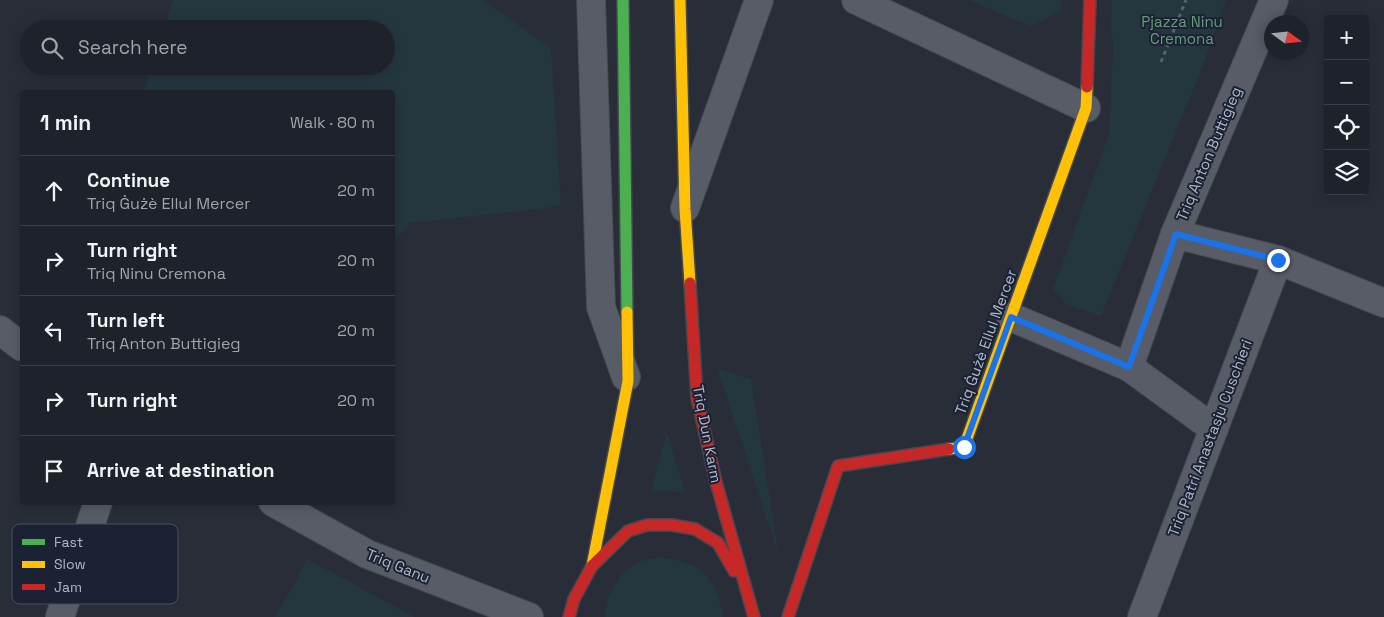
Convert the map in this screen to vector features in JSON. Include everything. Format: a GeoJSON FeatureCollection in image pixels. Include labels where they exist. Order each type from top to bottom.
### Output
{"type":"FeatureCollection","features":[{"type":"Feature","properties":{"kind":"main road","name":"Triq Dun Karm"},"geometry":{"type":"LineString","coordinates":[[592,566],[628,381],[623,0]]}},
{"type":"Feature","properties":{"kind":"main road","name":"Triq Dun Karm"},"geometry":{"type":"LineString","coordinates":[[680,0],[685,209],[698,398],[716,482],[754,617]]}},
{"type":"Feature","properties":{"kind":"main road","name":"Triq Ġużè Ellul Mercer"},"geometry":{"type":"LineString","coordinates":[[788,617],[838,466],[964,447],[1086,108],[1090,0]]}},
{"type":"Feature","properties":{"kind":"main road","name":"Triq Dun Karm"},"geometry":{"type":"LineString","coordinates":[[569,617],[574,599],[592,566],[628,530],[647,526],[672,525],[695,528],[718,543],[749,596]]}},
{"type":"Feature","properties":{"kind":"street"},"geometry":{"type":"LineString","coordinates":[[591,0],[601,307],[628,381]]}},
{"type":"Feature","properties":{"kind":"street","name":"Triq Dun Karm"},"geometry":{"type":"LineString","coordinates":[[685,209],[759,0]]}},
{"type":"Feature","properties":{"kind":"street"},"geometry":{"type":"LineString","coordinates":[[856,0],[1086,108]]}},
{"type":"Feature","properties":{"kind":"street","name":"Triq Anton Buttigieg"},"geometry":{"type":"LineString","coordinates":[[1129,367],[1176,234],[1274,0]]}},
{"type":"Feature","properties":{"kind":"street"},"geometry":{"type":"LineString","coordinates":[[1176,234],[1278,260],[1384,302]]}},
{"type":"Feature","properties":{"kind":"street","name":"Triq Patri Anastasju Cuschieri"},"geometry":{"type":"LineString","coordinates":[[1142,617],[1278,260]]}},
{"type":"Feature","properties":{"kind":"street"},"geometry":{"type":"LineString","coordinates":[[1011,317],[1129,367],[1214,429]]}},
{"type":"Feature","properties":{"kind":"street"},"geometry":{"type":"LineString","coordinates":[[0,330],[20,345]]}},
{"type":"Feature","properties":{"kind":"street"},"geometry":{"type":"LineString","coordinates":[[91,524],[97,505]]}},
{"type":"Feature","properties":{"kind":"street","name":"Triq Ganu"},"geometry":{"type":"LineString","coordinates":[[278,505],[367,554],[528,617]]}},
{"type":"Feature","properties":{"kind":"street"},"geometry":{"type":"LineString","coordinates":[[60,617],[64,604]]}},
{"type":"Feature","properties":{"kind":"path"},"geometry":{"type":"LineString","coordinates":[[1161,62],[1186,0]]}},
{"type":"Feature","properties":{"kind":"green space"},"geometry":{"type":"Polygon","coordinates":[[[173,0],[482,0],[551,48],[561,205],[410,223],[395,241],[395,90],[144,90],[149,75],[395,75],[395,20],[167,20],[173,0]]]}},
{"type":"Feature","properties":{"kind":"green space"},"geometry":{"type":"Polygon","coordinates":[[[968,0],[1062,0],[1061,11],[1031,26],[968,0]]]}},
{"type":"Feature","properties":{"kind":"green space","name":"Pjazza Ninu Cremona"},"geometry":{"type":"Polygon","coordinates":[[[1112,0],[1226,0],[1202,68],[1101,316],[1066,304],[1053,289],[1109,134],[1113,47],[1111,26],[1112,0]]]}},
{"type":"Feature","properties":{"kind":"green space"},"geometry":{"type":"Polygon","coordinates":[[[717,368],[751,379],[779,556],[717,368]]]}},
{"type":"Feature","properties":{"kind":"green space"},"geometry":{"type":"Polygon","coordinates":[[[667,432],[685,492],[651,491],[667,432]]]}},
{"type":"Feature","properties":{"kind":"green space"},"geometry":{"type":"Polygon","coordinates":[[[662,557],[688,563],[705,574],[717,592],[723,617],[605,617],[608,599],[621,576],[642,561],[662,557]]]}},
{"type":"Feature","properties":{"kind":"green space"},"geometry":{"type":"Polygon","coordinates":[[[307,559],[415,617],[274,617],[293,587],[307,559]]]}},
{"type":"Feature","properties":{"kind":"traffic: fast"},"geometry":{"type":"LineString","coordinates":[[623,0],[627,312]]}},
{"type":"Feature","properties":{"kind":"traffic: slow"},"geometry":{"type":"LineString","coordinates":[[680,0],[685,209],[690,283]]}},
{"type":"Feature","properties":{"kind":"traffic: slow"},"geometry":{"type":"LineString","coordinates":[[949,449],[964,447],[1086,108],[1087,87]]}},
{"type":"Feature","properties":{"kind":"traffic: slow"},"geometry":{"type":"LineString","coordinates":[[592,566],[628,381],[627,312]]}},
{"type":"Feature","properties":{"kind":"traffic: jam"},"geometry":{"type":"LineString","coordinates":[[1087,87],[1090,0]]}},
{"type":"Feature","properties":{"kind":"traffic: jam"},"geometry":{"type":"LineString","coordinates":[[690,283],[697,398],[716,482],[754,617]]}},
{"type":"Feature","properties":{"kind":"traffic: jam"},"geometry":{"type":"LineString","coordinates":[[788,617],[838,466],[949,449]]}},
{"type":"Feature","properties":{"kind":"traffic: jam"},"geometry":{"type":"LineString","coordinates":[[569,617],[574,599],[592,566],[628,531],[647,525],[672,525],[695,529],[718,543],[734,571]]}},
{"type":"Feature","properties":{"kind":"route"},"geometry":{"type":"LineString","coordinates":[[964,447],[1011,317],[1129,367],[1176,234],[1278,260]]}}]}
